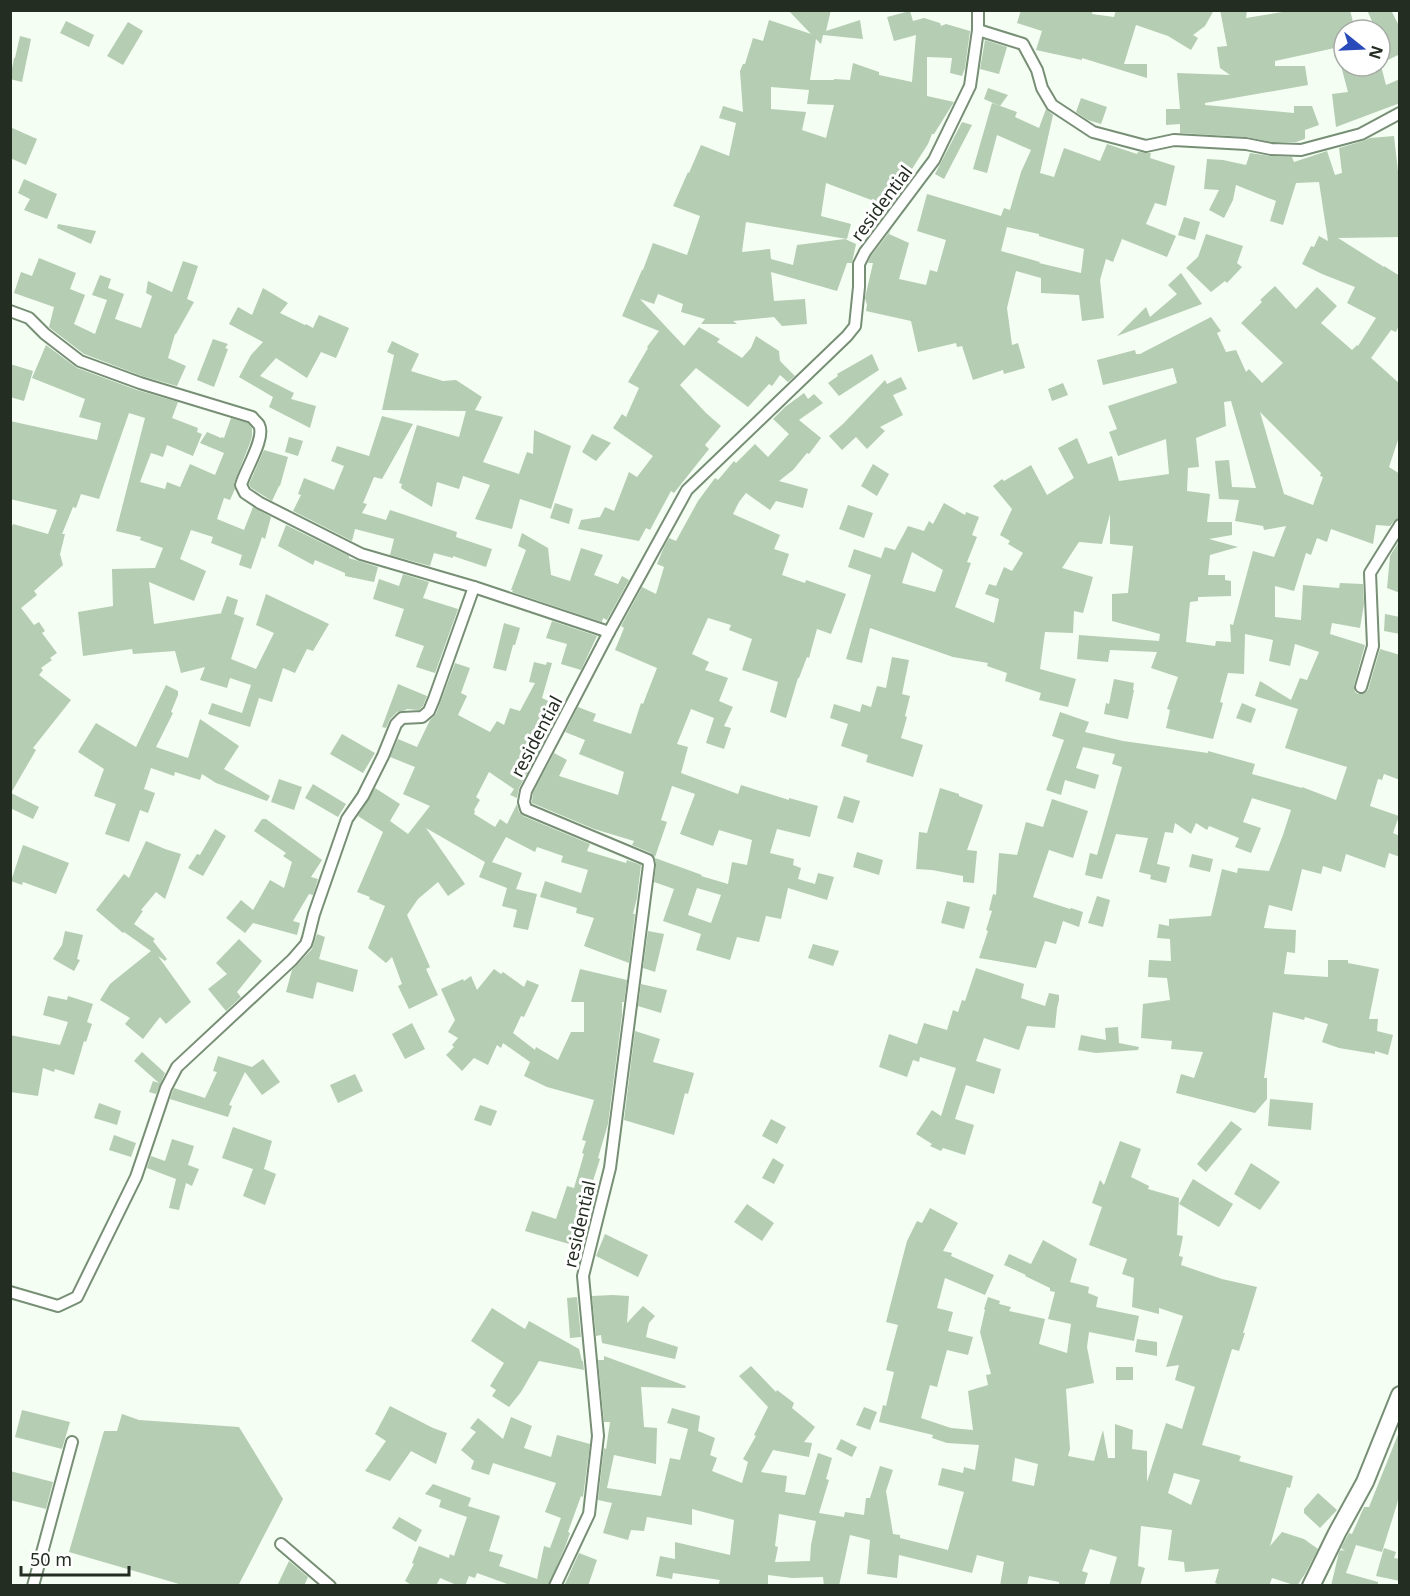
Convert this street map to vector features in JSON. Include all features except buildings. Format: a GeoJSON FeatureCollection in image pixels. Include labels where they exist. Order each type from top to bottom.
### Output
{"type":"FeatureCollection","features":[{"type":"Feature","properties":{"kind":"street","name":"residential"},"geometry":{"type":"LineString","coordinates":[[555,1586],[589,1514],[598,1436],[583,1276],[610,1168],[649,865],[648,860],[526,809],[524,802],[526,791],[609,632],[687,490],[855,327],[859,264],[865,252],[934,160],[970,86],[978,30],[978,10]]}},
{"type":"Feature","properties":{"kind":"street"},"geometry":{"type":"LineString","coordinates":[[978,30],[1023,44],[1052,105],[1093,132],[1146,146],[1174,140],[1301,150],[1361,134],[1400,113]]}},
{"type":"Feature","properties":{"kind":"street"},"geometry":{"type":"LineString","coordinates":[[10,311],[29,318],[45,334],[80,361],[140,383],[252,417],[260,426],[260,435],[243,475],[241,485],[245,494],[361,554],[474,587],[609,632]]}},
{"type":"Feature","properties":{"kind":"street"},"geometry":{"type":"LineString","coordinates":[[1361,687],[1373,646],[1370,573],[1400,525]]}},
{"type":"Feature","properties":{"kind":"street"},"geometry":{"type":"LineString","coordinates":[[10,1292],[57,1306],[77,1297],[136,1177],[166,1088],[177,1067],[292,960],[306,944],[347,819],[363,796],[396,724],[402,718],[422,717],[429,711],[474,587]]}},
{"type":"Feature","properties":{"kind":"street"},"geometry":{"type":"LineString","coordinates":[[1311,1586],[1365,1482],[1400,1395]]}},
{"type":"Feature","properties":{"kind":"street"},"geometry":{"type":"LineString","coordinates":[[33,1586],[72,1442]]}},
{"type":"Feature","properties":{"kind":"street"},"geometry":{"type":"LineString","coordinates":[[280,1544],[330,1586]]}}]}
